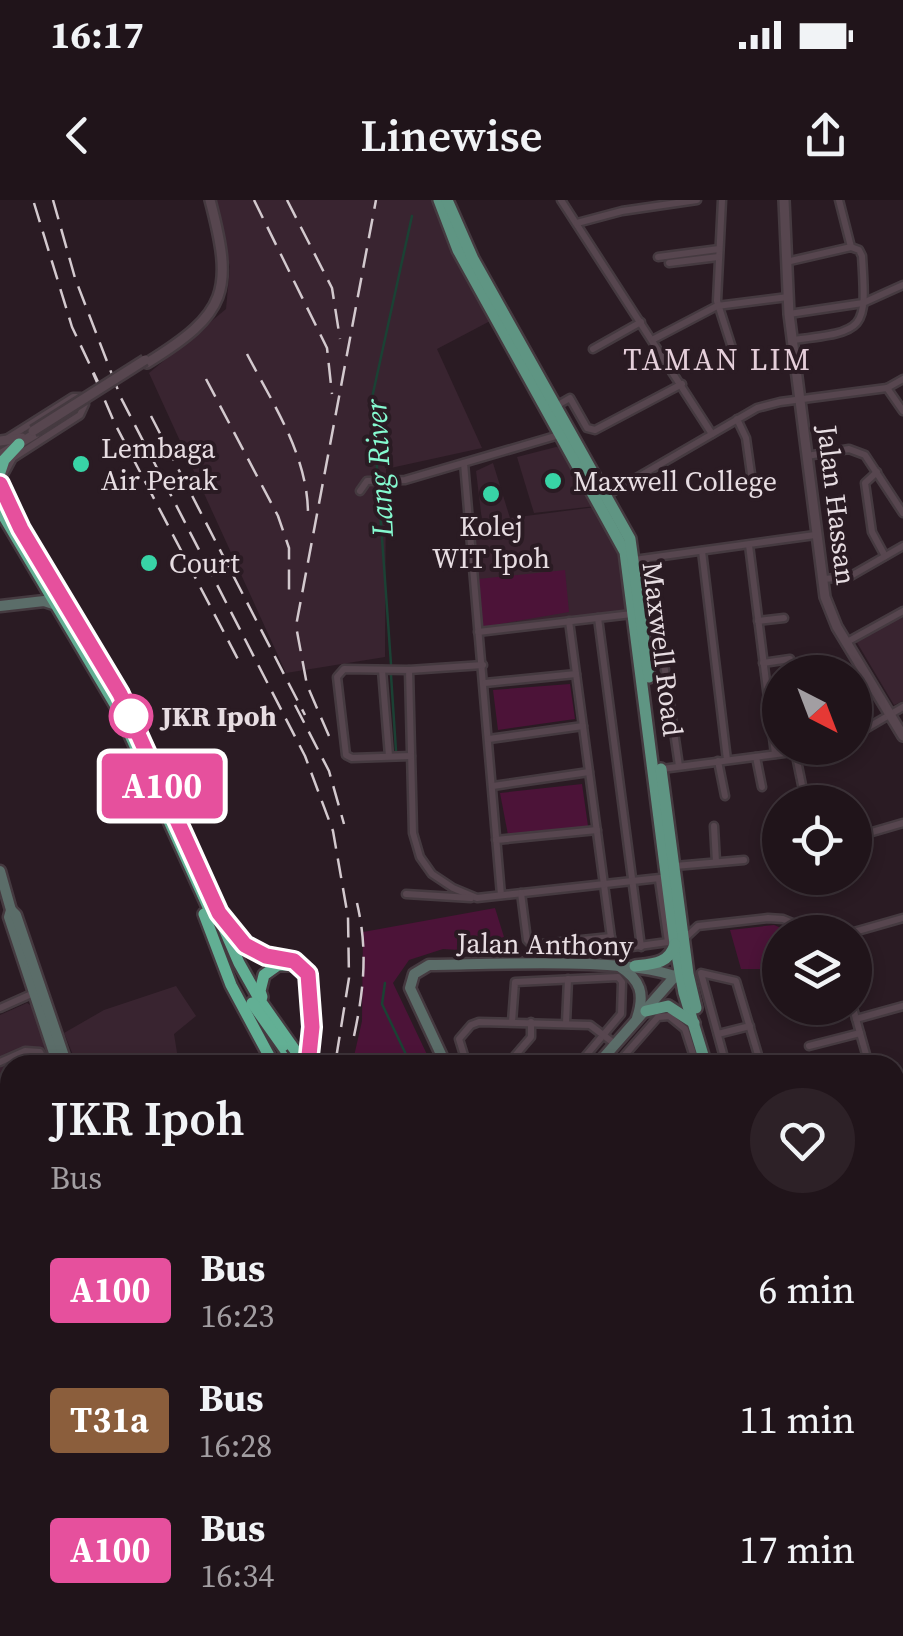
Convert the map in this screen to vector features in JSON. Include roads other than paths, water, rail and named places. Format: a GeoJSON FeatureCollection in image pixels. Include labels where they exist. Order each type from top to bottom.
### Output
{"type":"FeatureCollection","features":[{"type":"Feature","properties":{"kind":"highway"},"geometry":{"type":"LineString","coordinates":[[0,472],[4,460],[19,444]]}},
{"type":"Feature","properties":{"kind":"highway"},"geometry":{"type":"LineString","coordinates":[[0,483],[21,529],[120,694],[215,914],[275,1024]]}},
{"type":"Feature","properties":{"kind":"highway"},"geometry":{"type":"LineString","coordinates":[[0,510],[126,726],[191,872],[215,914],[239,979],[294,1055]]}},
{"type":"Feature","properties":{"kind":"highway"},"geometry":{"type":"LineString","coordinates":[[191,872],[230,985],[268,1055]]}},
{"type":"Feature","properties":{"kind":"highway"},"geometry":{"type":"LineString","coordinates":[[215,914],[245,945],[266,956],[294,961],[308,974],[312,1027],[305,1055]]}},
{"type":"Feature","properties":{"kind":"highway"},"geometry":{"type":"LineString","coordinates":[[288,1049],[260,991],[270,968],[292,966],[302,975],[306,998],[303,1055]]}},
{"type":"Feature","properties":{"kind":"main road","name":"Maxwell Road"},"geometry":{"type":"LineString","coordinates":[[438,200],[458,250],[640,559],[668,873],[678,903],[680,975],[699,1055]]}},
{"type":"Feature","properties":{"kind":"main road","name":"Maxwell Road"},"geometry":{"type":"LineString","coordinates":[[447,200],[472,259],[556,406],[588,482],[625,552],[658,810],[700,1055]]}},
{"type":"Feature","properties":{"kind":"main road"},"geometry":{"type":"LineString","coordinates":[[588,482],[606,496],[604,506],[617,533]]}},
{"type":"Feature","properties":{"kind":"main road"},"geometry":{"type":"LineString","coordinates":[[23,602],[36,592],[38,575]]}},
{"type":"Feature","properties":{"kind":"main road"},"geometry":{"type":"LineString","coordinates":[[0,606],[47,601],[56,604]]}},
{"type":"Feature","properties":{"kind":"main road"},"geometry":{"type":"LineString","coordinates":[[651,750],[661,769],[656,779],[658,810]]}},
{"type":"Feature","properties":{"kind":"main road"},"geometry":{"type":"LineString","coordinates":[[0,872],[16,915],[54,1055]]}},
{"type":"Feature","properties":{"kind":"main road"},"geometry":{"type":"LineString","coordinates":[[636,966],[664,960],[679,942]]}},
{"type":"Feature","properties":{"kind":"main road","name":"Jalan Anthony"},"geometry":{"type":"LineString","coordinates":[[441,1055],[410,988],[414,974],[429,965],[618,971],[636,966],[680,975]]}},
{"type":"Feature","properties":{"kind":"main road"},"geometry":{"type":"LineString","coordinates":[[618,971],[640,985],[642,999],[636,1021]]}},
{"type":"Feature","properties":{"kind":"main road"},"geometry":{"type":"LineString","coordinates":[[606,1055],[680,975],[691,990]]}},
{"type":"Feature","properties":{"kind":"main road"},"geometry":{"type":"LineString","coordinates":[[646,1011],[668,1006],[694,1023]]}},
{"type":"Feature","properties":{"kind":"street"},"geometry":{"type":"LineString","coordinates":[[0,454],[199,327],[220,292],[224,254],[208,200]]}},
{"type":"Feature","properties":{"kind":"street"},"geometry":{"type":"LineString","coordinates":[[562,200],[712,434]]}},
{"type":"Feature","properties":{"kind":"street"},"geometry":{"type":"LineString","coordinates":[[577,223],[611,213],[697,200]]}},
{"type":"Feature","properties":{"kind":"street"},"geometry":{"type":"LineString","coordinates":[[722,200],[718,306],[734,351]]}},
{"type":"Feature","properties":{"kind":"street","name":"Jalan Hassan"},"geometry":{"type":"LineString","coordinates":[[784,200],[788,297],[822,579],[830,613],[903,736]]}},
{"type":"Feature","properties":{"kind":"street"},"geometry":{"type":"LineString","coordinates":[[839,200],[852,246]]}},
{"type":"Feature","properties":{"kind":"street"},"geometry":{"type":"LineString","coordinates":[[785,262],[852,246],[862,256],[860,322],[853,330],[793,340]]}},
{"type":"Feature","properties":{"kind":"street"},"geometry":{"type":"LineString","coordinates":[[658,257],[719,253]]}},
{"type":"Feature","properties":{"kind":"street"},"geometry":{"type":"LineString","coordinates":[[669,263],[719,253]]}},
{"type":"Feature","properties":{"kind":"street"},"geometry":{"type":"LineString","coordinates":[[790,314],[863,303],[903,284]]}},
{"type":"Feature","properties":{"kind":"street"},"geometry":{"type":"LineString","coordinates":[[654,339],[718,306],[788,297]]}},
{"type":"Feature","properties":{"kind":"street"},"geometry":{"type":"LineString","coordinates":[[593,349],[641,322]]}},
{"type":"Feature","properties":{"kind":"street"},"geometry":{"type":"LineString","coordinates":[[606,496],[757,408],[887,388],[903,379]]}},
{"type":"Feature","properties":{"kind":"street"},"geometry":{"type":"LineString","coordinates":[[556,406],[570,398],[585,425],[594,430],[682,384]]}},
{"type":"Feature","properties":{"kind":"street"},"geometry":{"type":"LineString","coordinates":[[887,388],[903,411]]}},
{"type":"Feature","properties":{"kind":"street"},"geometry":{"type":"LineString","coordinates":[[0,483],[14,458],[80,415],[85,404],[80,397],[72,396],[1,441]]}},
{"type":"Feature","properties":{"kind":"street"},"geometry":{"type":"LineString","coordinates":[[736,420],[746,438],[752,481]]}},
{"type":"Feature","properties":{"kind":"street"},"geometry":{"type":"LineString","coordinates":[[360,491],[365,483],[404,480],[565,432]]}},
{"type":"Feature","properties":{"kind":"street"},"geometry":{"type":"LineString","coordinates":[[1,441],[34,433]]}},
{"type":"Feature","properties":{"kind":"street"},"geometry":{"type":"LineString","coordinates":[[807,456],[849,449],[865,455],[903,513]]}},
{"type":"Feature","properties":{"kind":"street"},"geometry":{"type":"LineString","coordinates":[[464,463],[501,895]]}},
{"type":"Feature","properties":{"kind":"street"},"geometry":{"type":"LineString","coordinates":[[878,472],[866,483],[872,532],[886,556]]}},
{"type":"Feature","properties":{"kind":"street"},"geometry":{"type":"LineString","coordinates":[[649,588],[640,559],[815,535]]}},
{"type":"Feature","properties":{"kind":"street"},"geometry":{"type":"LineString","coordinates":[[748,545],[762,655]]}},
{"type":"Feature","properties":{"kind":"street"},"geometry":{"type":"LineString","coordinates":[[822,579],[849,577],[903,546]]}},
{"type":"Feature","properties":{"kind":"street"},"geometry":{"type":"LineString","coordinates":[[702,551],[725,796]]}},
{"type":"Feature","properties":{"kind":"street"},"geometry":{"type":"LineString","coordinates":[[847,642],[903,611]]}},
{"type":"Feature","properties":{"kind":"street"},"geometry":{"type":"LineString","coordinates":[[478,632],[632,614]]}},
{"type":"Feature","properties":{"kind":"street"},"geometry":{"type":"LineString","coordinates":[[598,618],[641,947]]}},
{"type":"Feature","properties":{"kind":"street"},"geometry":{"type":"LineString","coordinates":[[758,622],[784,618]]}},
{"type":"Feature","properties":{"kind":"street"},"geometry":{"type":"LineString","coordinates":[[569,621],[603,884],[612,945],[617,949],[668,942],[668,873]]}},
{"type":"Feature","properties":{"kind":"street"},"geometry":{"type":"LineString","coordinates":[[660,636],[679,766]]}},
{"type":"Feature","properties":{"kind":"street"},"geometry":{"type":"LineString","coordinates":[[410,756],[346,755],[338,677],[344,668],[410,670],[483,665]]}},
{"type":"Feature","properties":{"kind":"street"},"geometry":{"type":"LineString","coordinates":[[382,670],[389,756]]}},
{"type":"Feature","properties":{"kind":"street","name":"Jalan Anthony"},"geometry":{"type":"LineString","coordinates":[[410,670],[413,833],[420,856],[440,881],[477,898],[648,879]]}},
{"type":"Feature","properties":{"kind":"street"},"geometry":{"type":"LineString","coordinates":[[485,683],[576,674]]}},
{"type":"Feature","properties":{"kind":"street"},"geometry":{"type":"LineString","coordinates":[[872,725],[903,707]]}},
{"type":"Feature","properties":{"kind":"street"},"geometry":{"type":"LineString","coordinates":[[489,738],[583,726]]}},
{"type":"Feature","properties":{"kind":"street"},"geometry":{"type":"LineString","coordinates":[[661,769],[762,756]]}},
{"type":"Feature","properties":{"kind":"street"},"geometry":{"type":"LineString","coordinates":[[756,757],[762,788]]}},
{"type":"Feature","properties":{"kind":"street"},"geometry":{"type":"LineString","coordinates":[[492,786],[589,772]]}},
{"type":"Feature","properties":{"kind":"street"},"geometry":{"type":"LineString","coordinates":[[872,832],[903,823]]}},
{"type":"Feature","properties":{"kind":"street"},"geometry":{"type":"LineString","coordinates":[[714,826],[716,862]]}},
{"type":"Feature","properties":{"kind":"street"},"geometry":{"type":"LineString","coordinates":[[496,840],[597,830]]}},
{"type":"Feature","properties":{"kind":"street"},"geometry":{"type":"LineString","coordinates":[[648,879],[716,862],[744,860]]}},
{"type":"Feature","properties":{"kind":"street"},"geometry":{"type":"LineString","coordinates":[[648,879],[668,873]]}},
{"type":"Feature","properties":{"kind":"street"},"geometry":{"type":"LineString","coordinates":[[521,893],[527,940],[532,945],[611,937]]}},
{"type":"Feature","properties":{"kind":"street"},"geometry":{"type":"LineString","coordinates":[[406,894],[477,898]]}},
{"type":"Feature","properties":{"kind":"street"},"geometry":{"type":"LineString","coordinates":[[678,903],[698,926]]}},
{"type":"Feature","properties":{"kind":"street"},"geometry":{"type":"LineString","coordinates":[[872,927],[903,918]]}},
{"type":"Feature","properties":{"kind":"street"},"geometry":{"type":"LineString","coordinates":[[679,942],[698,926],[762,919]]}},
{"type":"Feature","properties":{"kind":"street"},"geometry":{"type":"LineString","coordinates":[[512,1022],[515,982],[618,971],[622,982],[621,1014],[587,1055]]}},
{"type":"Feature","properties":{"kind":"street"},"geometry":{"type":"LineString","coordinates":[[723,1055],[702,973],[736,981],[759,1055]]}},
{"type":"Feature","properties":{"kind":"street"},"geometry":{"type":"LineString","coordinates":[[566,1024],[568,979]]}},
{"type":"Feature","properties":{"kind":"street"},"geometry":{"type":"LineString","coordinates":[[0,1008],[37,992]]}},
{"type":"Feature","properties":{"kind":"street"},"geometry":{"type":"LineString","coordinates":[[872,1015],[903,1006]]}},
{"type":"Feature","properties":{"kind":"street"},"geometry":{"type":"LineString","coordinates":[[625,1055],[658,1017],[669,1016],[685,1029],[697,1055]]}},
{"type":"Feature","properties":{"kind":"street"},"geometry":{"type":"LineString","coordinates":[[464,1055],[458,1042],[472,1025],[512,1022],[590,1026],[615,1044]]}},
{"type":"Feature","properties":{"kind":"street"},"geometry":{"type":"LineString","coordinates":[[517,1055],[531,1038],[531,1022]]}},
{"type":"Feature","properties":{"kind":"street"},"geometry":{"type":"LineString","coordinates":[[858,1025],[866,1055]]}},
{"type":"Feature","properties":{"kind":"street"},"geometry":{"type":"LineString","coordinates":[[718,1034],[750,1026]]}},
{"type":"Feature","properties":{"kind":"street"},"geometry":{"type":"LineString","coordinates":[[809,1046],[860,1033]]}},
{"type":"Feature","properties":{"kind":"street"},"geometry":{"type":"LineString","coordinates":[[14,1055],[24,1050],[44,1055]]}},
{"type":"Feature","properties":{"kind":"waterway","name":"Lang River"},"geometry":{"type":"LineString","coordinates":[[391,664],[372,398],[412,216]]}},
{"type":"Feature","properties":{"kind":"waterway","name":"Lang River"},"geometry":{"type":"LineString","coordinates":[[391,675],[396,751]]}},
{"type":"Feature","properties":{"kind":"waterway","name":"Lang River"},"geometry":{"type":"LineString","coordinates":[[385,983],[382,1004],[406,1055]]}},
{"type":"Feature","properties":{"kind":"railway"},"geometry":{"type":"LineString","coordinates":[[53,200],[75,278],[121,398],[305,756],[333,831],[348,917],[349,978],[337,1055]]}},
{"type":"Feature","properties":{"kind":"railway"},"geometry":{"type":"LineString","coordinates":[[254,200],[327,348],[332,394]]}},
{"type":"Feature","properties":{"kind":"railway"},"geometry":{"type":"LineString","coordinates":[[287,200],[332,288],[340,339]]}},
{"type":"Feature","properties":{"kind":"railway"},"geometry":{"type":"LineString","coordinates":[[329,736],[307,685],[296,626],[376,200]]}},
{"type":"Feature","properties":{"kind":"railway"},"geometry":{"type":"LineString","coordinates":[[34,203],[72,327],[99,384]]}},
{"type":"Feature","properties":{"kind":"railway"},"geometry":{"type":"LineString","coordinates":[[247,354],[296,451],[308,514]]}},
{"type":"Feature","properties":{"kind":"railway"},"geometry":{"type":"LineString","coordinates":[[93,373],[115,424],[242,667]]}},
{"type":"Feature","properties":{"kind":"railway"},"geometry":{"type":"LineString","coordinates":[[206,379],[278,516],[289,548],[289,595]]}},
{"type":"Feature","properties":{"kind":"railway"},"geometry":{"type":"LineString","coordinates":[[151,416],[305,715]]}},
{"type":"Feature","properties":{"kind":"railway"},"geometry":{"type":"LineString","coordinates":[[295,705],[329,771],[344,824]]}},
{"type":"Feature","properties":{"kind":"railway"},"geometry":{"type":"LineString","coordinates":[[354,1036],[363,969],[357,903]]}},
{"type":"Feature","properties":{"kind":"place","name":"Lembaga Air Perak"},"geometry":{"type":"Point","coordinates":[81,464]}},
{"type":"Feature","properties":{"kind":"place","name":"Maxwell College"},"geometry":{"type":"Point","coordinates":[553,481]}},
{"type":"Feature","properties":{"kind":"place","name":"Kolej WIT Ipoh"},"geometry":{"type":"Point","coordinates":[491,494]}},
{"type":"Feature","properties":{"kind":"place","name":"Court"},"geometry":{"type":"Point","coordinates":[149,563]}},
{"type":"Feature","properties":{"kind":"place","name":"JKR Ipoh"},"geometry":{"type":"Point","coordinates":[131,716]}},
{"type":"Feature","properties":{"kind":"district","name":"TAMAN LIM"},"geometry":{"type":"Point","coordinates":[718,359]}}]}
